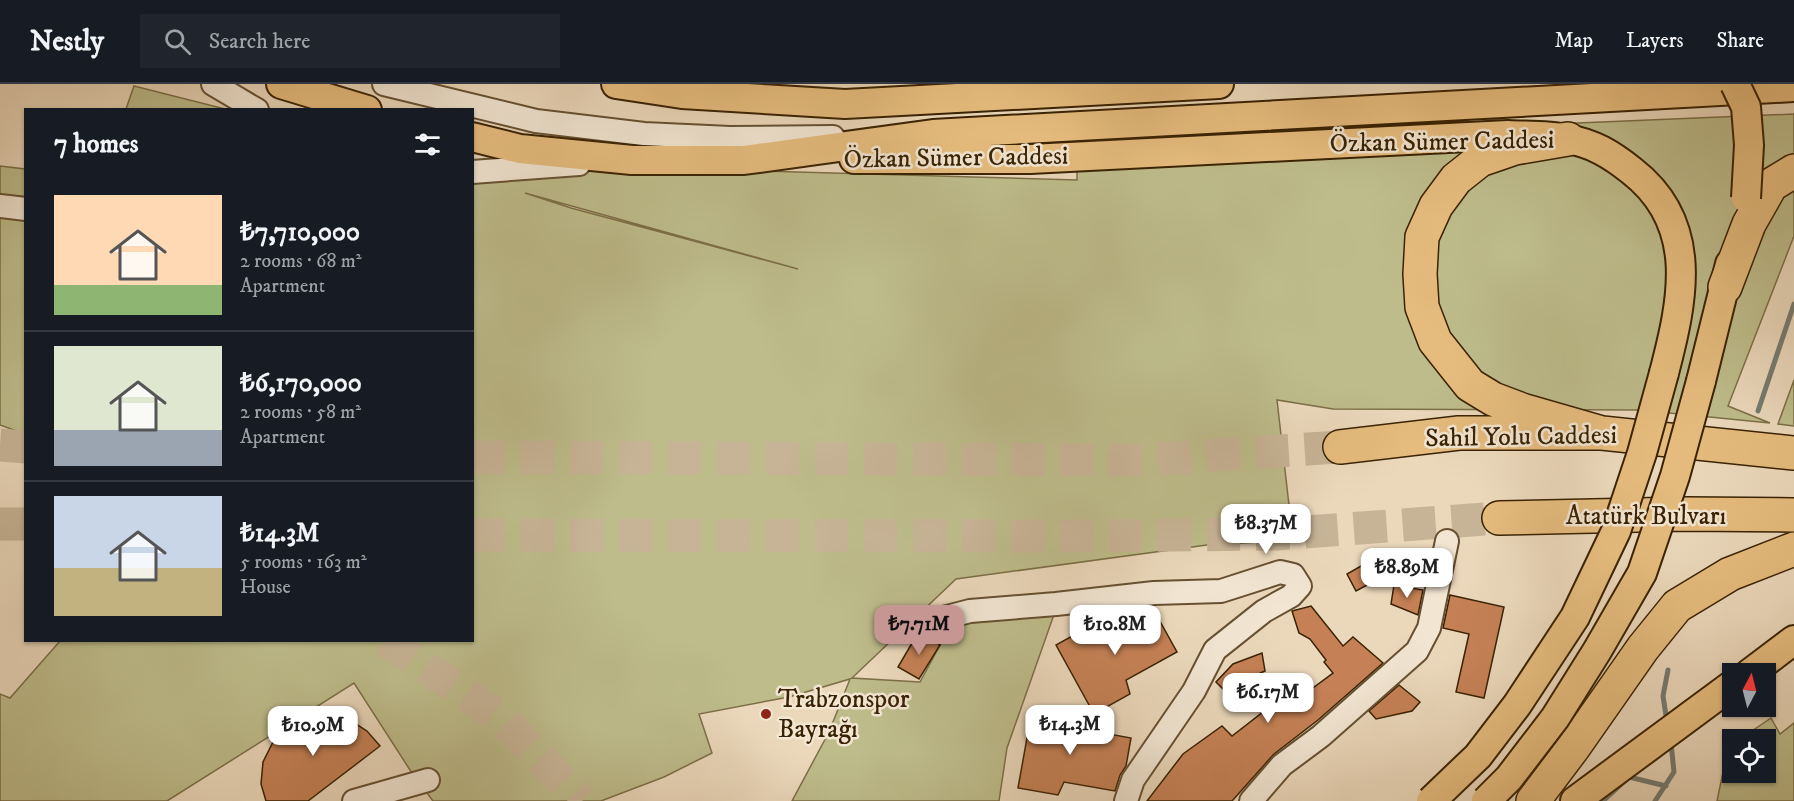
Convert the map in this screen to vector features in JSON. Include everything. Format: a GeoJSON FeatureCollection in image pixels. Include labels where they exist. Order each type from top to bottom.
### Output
{"type":"FeatureCollection","features":[{"type":"Feature","properties":{"kind":"highway"},"geometry":{"type":"LineString","coordinates":[[1568,139],[1515,148],[1480,160],[1456,179],[1436,206],[1422,237],[1420,274],[1422,307],[1435,340],[1470,385],[1493,399],[1522,410],[1602,433]]}},
{"type":"Feature","properties":{"kind":"highway"},"geometry":{"type":"LineString","coordinates":[[1725,287],[1749,224],[1771,185],[1794,171]]}},
{"type":"Feature","properties":{"kind":"highway","name":"Sahil Yolu Caddesi"},"geometry":{"type":"LineString","coordinates":[[1340,447],[1459,433],[1602,433],[1792,453]]}},
{"type":"Feature","properties":{"kind":"highway","name":"Atatürk Bulvarı"},"geometry":{"type":"LineString","coordinates":[[1499,518],[1685,514],[1794,515]]}},
{"type":"Feature","properties":{"kind":"highway"},"geometry":{"type":"LineString","coordinates":[[1533,801],[1643,648],[1677,606],[1730,574],[1794,549]]}},
{"type":"Feature","properties":{"kind":"main road"},"geometry":{"type":"LineString","coordinates":[[281,84],[360,108]]}},
{"type":"Feature","properties":{"kind":"main road"},"geometry":{"type":"LineString","coordinates":[[616,84],[682,94],[845,104],[1220,84]]}},
{"type":"Feature","properties":{"kind":"main road"},"geometry":{"type":"LineString","coordinates":[[682,94],[792,92],[930,84]]}},
{"type":"Feature","properties":{"kind":"main road"},"geometry":{"type":"LineString","coordinates":[[1486,801],[1509,778],[1555,718],[1597,651],[1642,573],[1676,476],[1746,198],[1749,145],[1746,107],[1735,84]]}},
{"type":"Feature","properties":{"kind":"main road","name":"Özkan Sümer Caddesi"},"geometry":{"type":"LineString","coordinates":[[744,159],[933,134],[1794,87]]}},
{"type":"Feature","properties":{"kind":"main road","name":"Özkan Sümer Caddesi"},"geometry":{"type":"LineString","coordinates":[[474,138],[520,149],[632,160],[1030,159],[1508,135],[1568,139],[1609,153],[1640,177],[1667,209],[1679,248],[1682,286],[1677,324],[1642,453],[1616,531],[1575,617],[1517,705],[1479,756],[1431,801]]}},
{"type":"Feature","properties":{"kind":"main road"},"geometry":{"type":"LineString","coordinates":[[1763,663],[1794,640]]}},
{"type":"Feature","properties":{"kind":"main road"},"geometry":{"type":"LineString","coordinates":[[1579,798],[1722,692]]}},
{"type":"Feature","properties":{"kind":"street"},"geometry":{"type":"LineString","coordinates":[[213,84],[254,108]]}},
{"type":"Feature","properties":{"kind":"street"},"geometry":{"type":"LineString","coordinates":[[384,84],[536,121],[644,134],[730,138],[933,134]]}},
{"type":"Feature","properties":{"kind":"street"},"geometry":{"type":"LineString","coordinates":[[474,172],[632,160]]}},
{"type":"Feature","properties":{"kind":"street"},"geometry":{"type":"LineString","coordinates":[[0,206],[24,209]]}},
{"type":"Feature","properties":{"kind":"street"},"geometry":{"type":"LineString","coordinates":[[1251,801],[1282,765],[1321,736],[1417,651],[1428,628],[1447,541]]}},
{"type":"Feature","properties":{"kind":"street"},"geometry":{"type":"LineString","coordinates":[[916,625],[970,611],[1154,593],[1221,591],[1280,572],[1293,575],[1300,586],[1291,596],[1264,611],[1215,650],[1194,692],[1133,780],[1126,801]]}},
{"type":"Feature","properties":{"kind":"street"},"geometry":{"type":"LineString","coordinates":[[354,801],[428,780]]}},
{"type":"Feature","properties":{"kind":"shaded area"},"geometry":{"type":"Polygon","coordinates":[[[134,86],[221,108],[126,108],[134,86]]]}},
{"type":"Feature","properties":{"kind":"shaded area"},"geometry":{"type":"Polygon","coordinates":[[[1794,114],[1794,236],[1728,406],[1770,423],[1639,410],[1333,409],[1277,400],[1293,540],[1207,545],[956,579],[852,678],[920,682],[945,636],[970,616],[1057,606],[1007,748],[999,801],[792,801],[829,732],[850,679],[789,697],[699,714],[712,753],[664,777],[601,801],[433,801],[410,770],[354,683],[167,801],[0,801],[0,694],[10,698],[59,642],[474,642],[474,178],[484,182],[627,167],[1077,180],[1077,144],[1794,114]],[[525,193],[571,208],[798,269],[525,193]]]}},
{"type":"Feature","properties":{"kind":"shaded area"},"geometry":{"type":"Polygon","coordinates":[[[0,166],[24,169],[24,434],[0,425],[0,166]]]}},
{"type":"Feature","properties":{"kind":"shaded area"},"geometry":{"type":"Polygon","coordinates":[[[1794,380],[1794,426],[1778,424],[1794,380]]]}},
{"type":"Feature","properties":{"kind":"shaded area"},"geometry":{"type":"Polygon","coordinates":[[[1771,718],[1780,734],[1794,723],[1794,801],[1717,801],[1722,777],[1722,783],[1776,783],[1776,729],[1755,729],[1771,718]]]}},
{"type":"Feature","properties":{"kind":"building"},"geometry":{"type":"Polygon","coordinates":[[[1361,566],[1371,583],[1356,591],[1347,574],[1361,566]]]}},
{"type":"Feature","properties":{"kind":"building"},"geometry":{"type":"Polygon","coordinates":[[[1394,585],[1423,590],[1418,615],[1391,604],[1394,585]]]}},
{"type":"Feature","properties":{"kind":"building"},"geometry":{"type":"Polygon","coordinates":[[[1450,595],[1504,607],[1484,698],[1456,692],[1469,634],[1443,628],[1450,595]]]}},
{"type":"Feature","properties":{"kind":"building"},"geometry":{"type":"Polygon","coordinates":[[[1311,606],[1343,646],[1353,637],[1383,663],[1318,720],[1274,754],[1232,801],[1147,801],[1183,754],[1222,726],[1232,736],[1299,684],[1306,693],[1333,673],[1310,639],[1299,633],[1292,611],[1311,606]]]}},
{"type":"Feature","properties":{"kind":"building"},"geometry":{"type":"Polygon","coordinates":[[[1152,607],[1177,652],[1126,680],[1130,694],[1094,714],[1056,645],[1090,626],[1094,635],[1144,608],[1152,607]]]}},
{"type":"Feature","properties":{"kind":"building"},"geometry":{"type":"Polygon","coordinates":[[[926,636],[940,645],[919,679],[898,667],[915,638],[926,636]]]}},
{"type":"Feature","properties":{"kind":"building"},"geometry":{"type":"Polygon","coordinates":[[[1262,653],[1265,671],[1225,691],[1216,682],[1233,664],[1262,653]]]}},
{"type":"Feature","properties":{"kind":"building"},"geometry":{"type":"Polygon","coordinates":[[[1399,685],[1420,702],[1412,711],[1376,719],[1369,711],[1399,685]]]}},
{"type":"Feature","properties":{"kind":"building"},"geometry":{"type":"Polygon","coordinates":[[[1032,710],[1084,720],[1071,727],[1131,738],[1126,766],[1120,775],[1115,791],[1064,782],[1058,795],[1018,788],[1032,710]]]}},
{"type":"Feature","properties":{"kind":"building"},"geometry":{"type":"Polygon","coordinates":[[[330,715],[350,720],[367,731],[380,746],[308,801],[266,801],[261,784],[263,762],[273,742],[288,726],[308,717],[330,715]]]}},
{"type":"Feature","properties":{"kind":"waterway"},"geometry":{"type":"LineString","coordinates":[[1758,411],[1794,304]]}},
{"type":"Feature","properties":{"kind":"waterway"},"geometry":{"type":"LineString","coordinates":[[1667,722],[1663,696],[1668,670]]}},
{"type":"Feature","properties":{"kind":"waterway"},"geometry":{"type":"LineString","coordinates":[[1655,801],[1674,772],[1671,743]]}},
{"type":"Feature","properties":{"kind":"waterway"},"geometry":{"type":"LineString","coordinates":[[1603,801],[1629,777],[1666,786]]}},
{"type":"Feature","properties":{"kind":"tunnel"},"geometry":{"type":"LineString","coordinates":[[0,445],[24,447]]}},
{"type":"Feature","properties":{"kind":"tunnel"},"geometry":{"type":"LineString","coordinates":[[474,457],[1142,460],[1340,447]]}},
{"type":"Feature","properties":{"kind":"tunnel"},"geometry":{"type":"LineString","coordinates":[[474,535],[1277,534],[1499,518]]}},
{"type":"Feature","properties":{"kind":"tunnel"},"geometry":{"type":"LineString","coordinates":[[0,524],[24,524]]}},
{"type":"Feature","properties":{"kind":"tunnel"},"geometry":{"type":"LineString","coordinates":[[388,642],[498,716],[582,801]]}},
{"type":"Feature","properties":{"kind":"place","name":"Trabzonspor Bayrağı"},"geometry":{"type":"Point","coordinates":[766,714]}}]}
